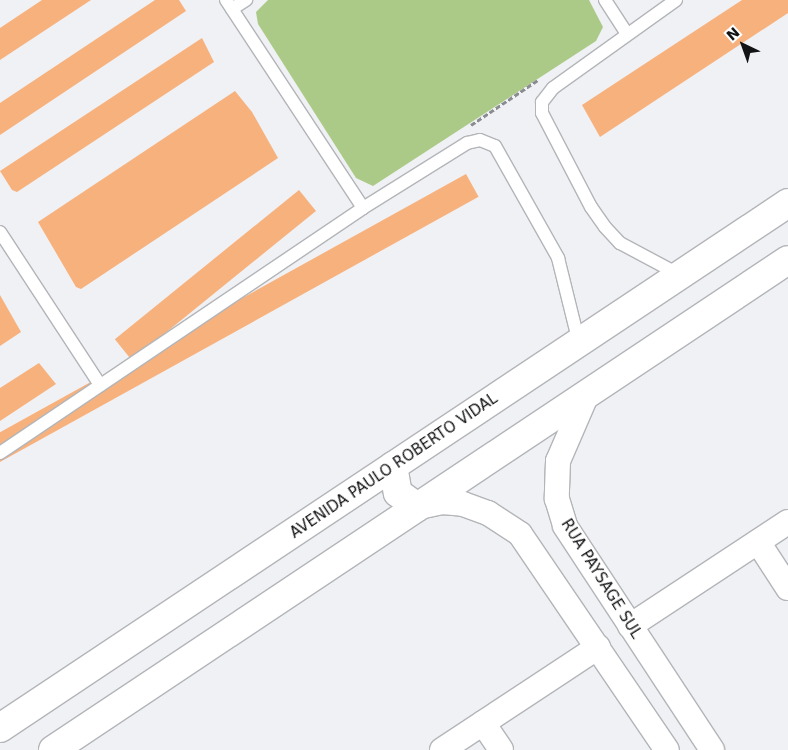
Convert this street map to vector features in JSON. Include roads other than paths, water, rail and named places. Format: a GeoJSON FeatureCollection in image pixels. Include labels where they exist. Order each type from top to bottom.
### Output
{"type":"FeatureCollection","features":[{"type":"Feature","properties":{"kind":"street","name":"AVENIDA PAULO ROBERTO VIDAL"},"geometry":{"type":"LineString","coordinates":[[0,728],[788,203]]}},
{"type":"Feature","properties":{"kind":"street"},"geometry":{"type":"LineString","coordinates":[[52,750],[788,260]]}},
{"type":"Feature","properties":{"kind":"street","name":"RUA PAYSAGE SUL"},"geometry":{"type":"LineString","coordinates":[[587,394],[558,461],[557,499],[565,526],[712,750]]}},
{"type":"Feature","properties":{"kind":"street"},"geometry":{"type":"LineString","coordinates":[[393,466],[398,493],[417,507],[442,502],[463,504],[488,513],[520,534],[667,750]]}},
{"type":"Feature","properties":{"kind":"street"},"geometry":{"type":"LineString","coordinates":[[630,626],[788,522]]}},
{"type":"Feature","properties":{"kind":"street"},"geometry":{"type":"LineString","coordinates":[[758,542],[788,588]]}},
{"type":"Feature","properties":{"kind":"street"},"geometry":{"type":"LineString","coordinates":[[442,750],[598,646]]}},
{"type":"Feature","properties":{"kind":"street"},"geometry":{"type":"LineString","coordinates":[[483,723],[501,750]]}},
{"type":"Feature","properties":{"kind":"lane"},"geometry":{"type":"LineString","coordinates":[[246,0],[229,5],[363,208]]}},
{"type":"Feature","properties":{"kind":"lane"},"geometry":{"type":"LineString","coordinates":[[605,0],[626,32]]}},
{"type":"Feature","properties":{"kind":"lane"},"geometry":{"type":"LineString","coordinates":[[676,0],[626,32],[553,88],[542,102],[542,113],[590,207],[605,227],[620,243],[680,276]]}},
{"type":"Feature","properties":{"kind":"lane"},"geometry":{"type":"LineString","coordinates":[[0,453],[363,208],[467,142],[480,140],[495,146],[558,258],[579,342]]}},
{"type":"Feature","properties":{"kind":"lane"},"geometry":{"type":"LineString","coordinates":[[0,232],[100,386]]}}]}
